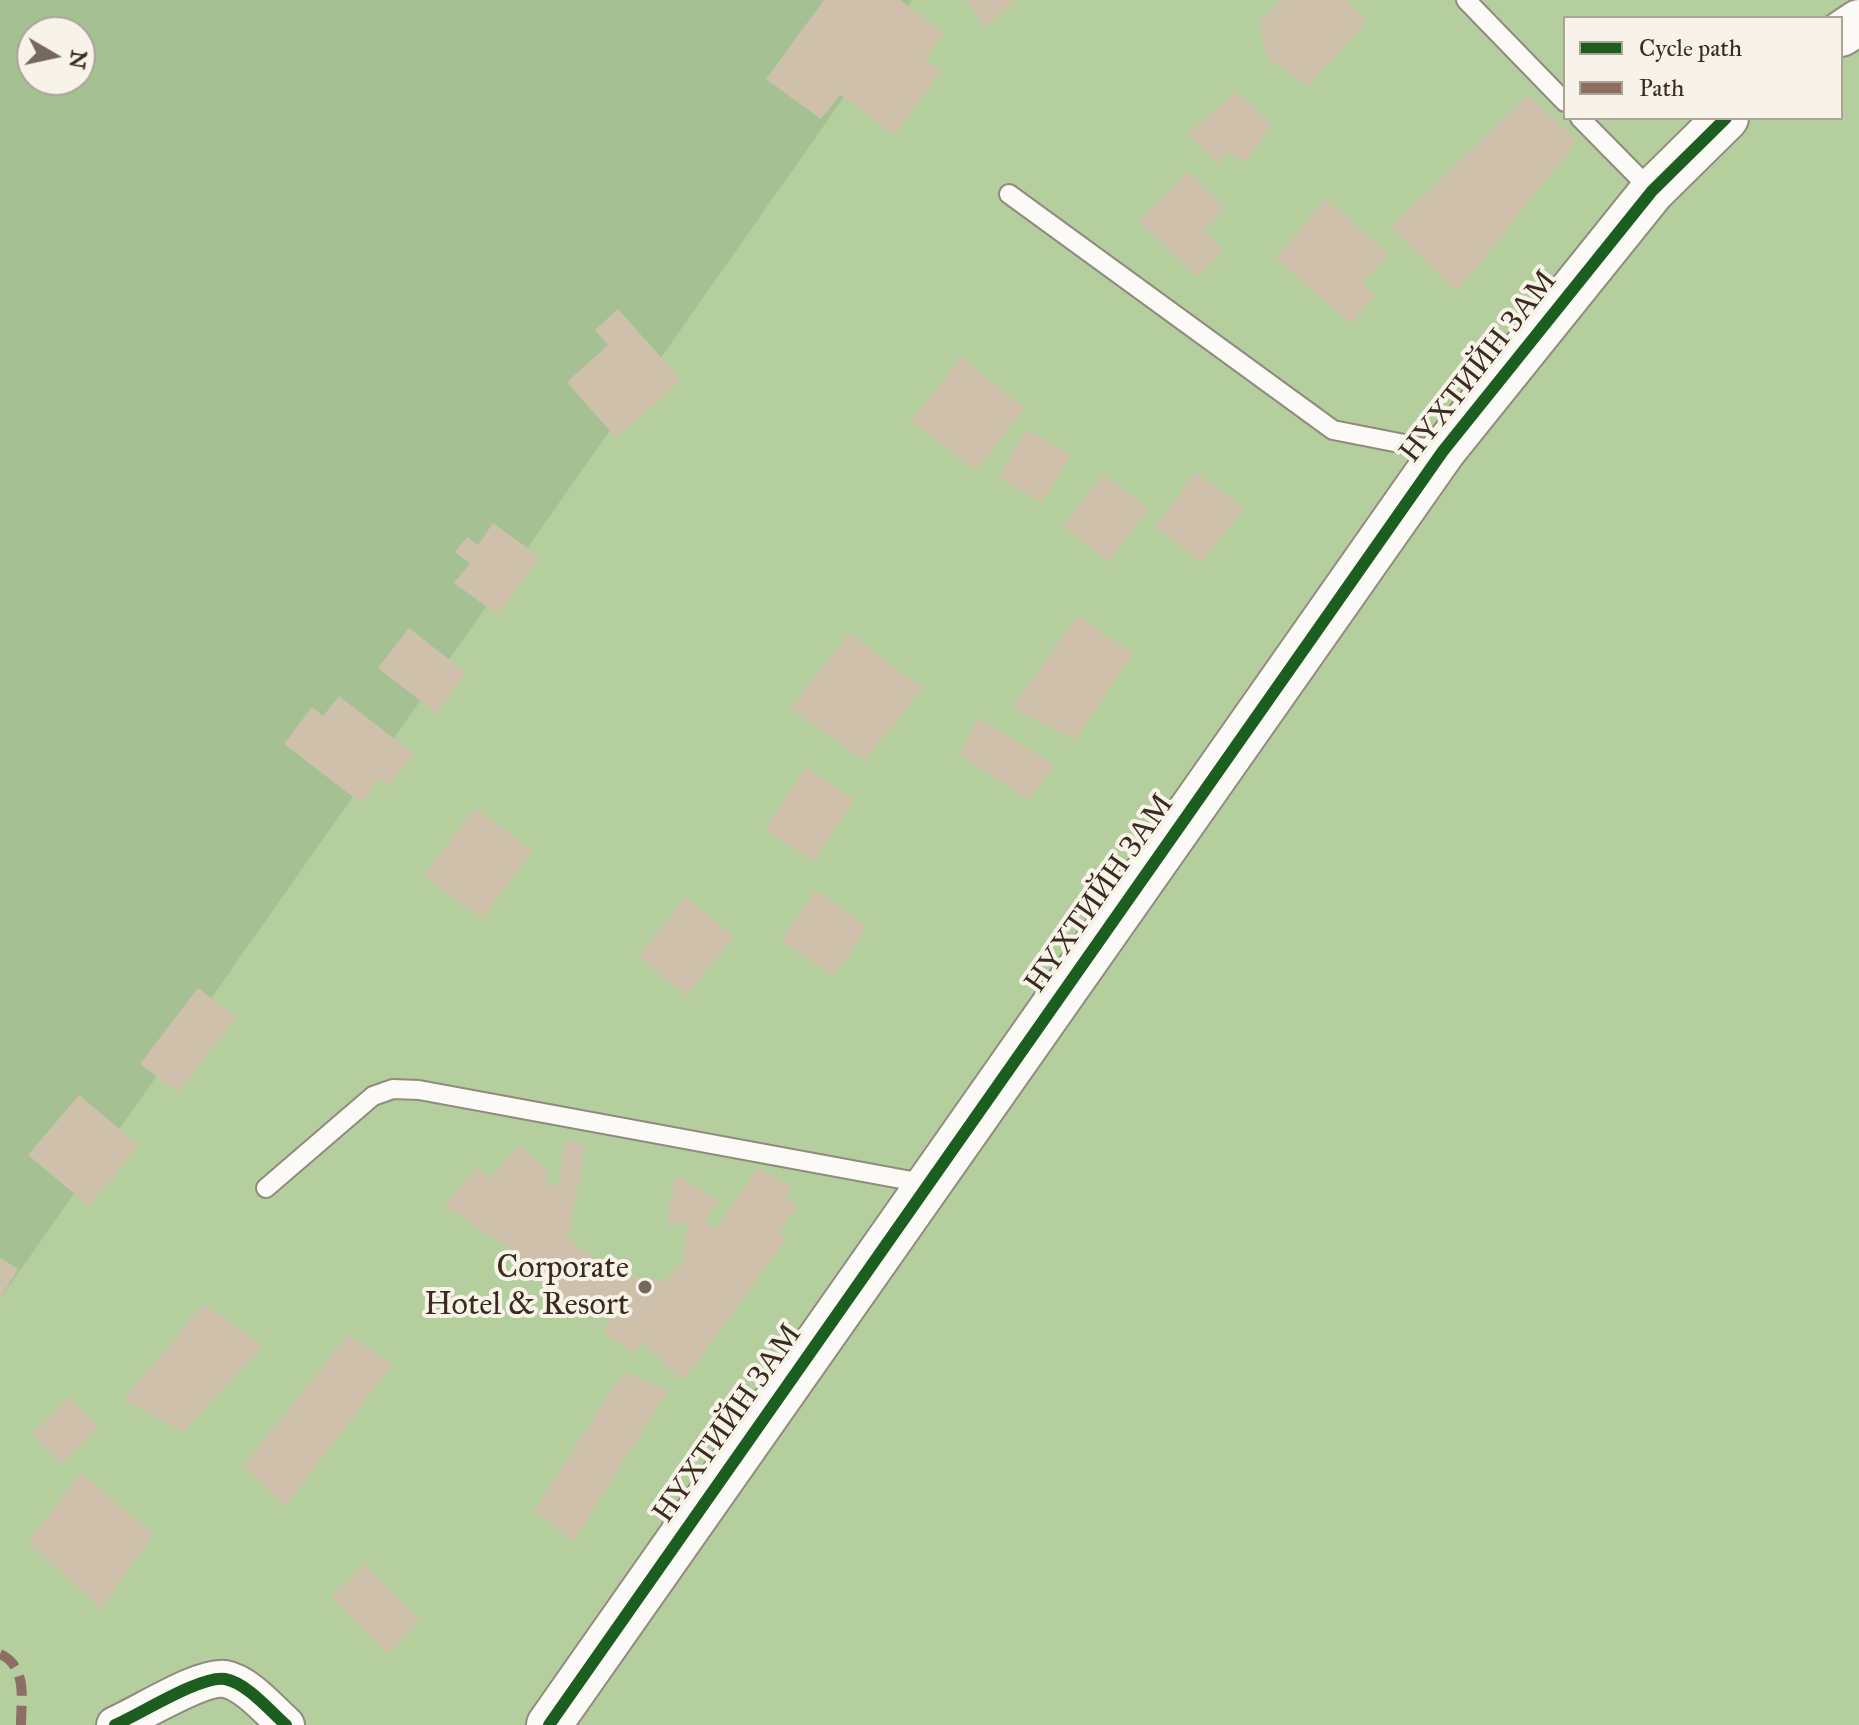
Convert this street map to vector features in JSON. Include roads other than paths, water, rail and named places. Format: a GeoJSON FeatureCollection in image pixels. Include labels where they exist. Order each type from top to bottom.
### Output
{"type":"FeatureCollection","features":[{"type":"Feature","properties":{"kind":"street","name":"НҮХТИЙН ЗАМ"},"geometry":{"type":"LineString","coordinates":[[549,1725],[1443,451],[1652,191],[1724,120]]}},
{"type":"Feature","properties":{"kind":"street"},"geometry":{"type":"LineString","coordinates":[[115,1725],[205,1683],[225,1679],[242,1688],[286,1725]]}},
{"type":"Feature","properties":{"kind":"lane"},"geometry":{"type":"LineString","coordinates":[[1466,0],[1563,100]]}},
{"type":"Feature","properties":{"kind":"lane"},"geometry":{"type":"LineString","coordinates":[[1582,120],[1652,191]]}},
{"type":"Feature","properties":{"kind":"lane"},"geometry":{"type":"LineString","coordinates":[[1009,194],[1333,430],[1443,451]]}},
{"type":"Feature","properties":{"kind":"lane"},"geometry":{"type":"LineString","coordinates":[[266,1188],[373,1096],[393,1089],[419,1090],[928,1184]]}},
{"type":"Feature","properties":{"kind":"place","name":"Corporate Hotel & Resort"},"geometry":{"type":"Point","coordinates":[645,1287]}}]}
